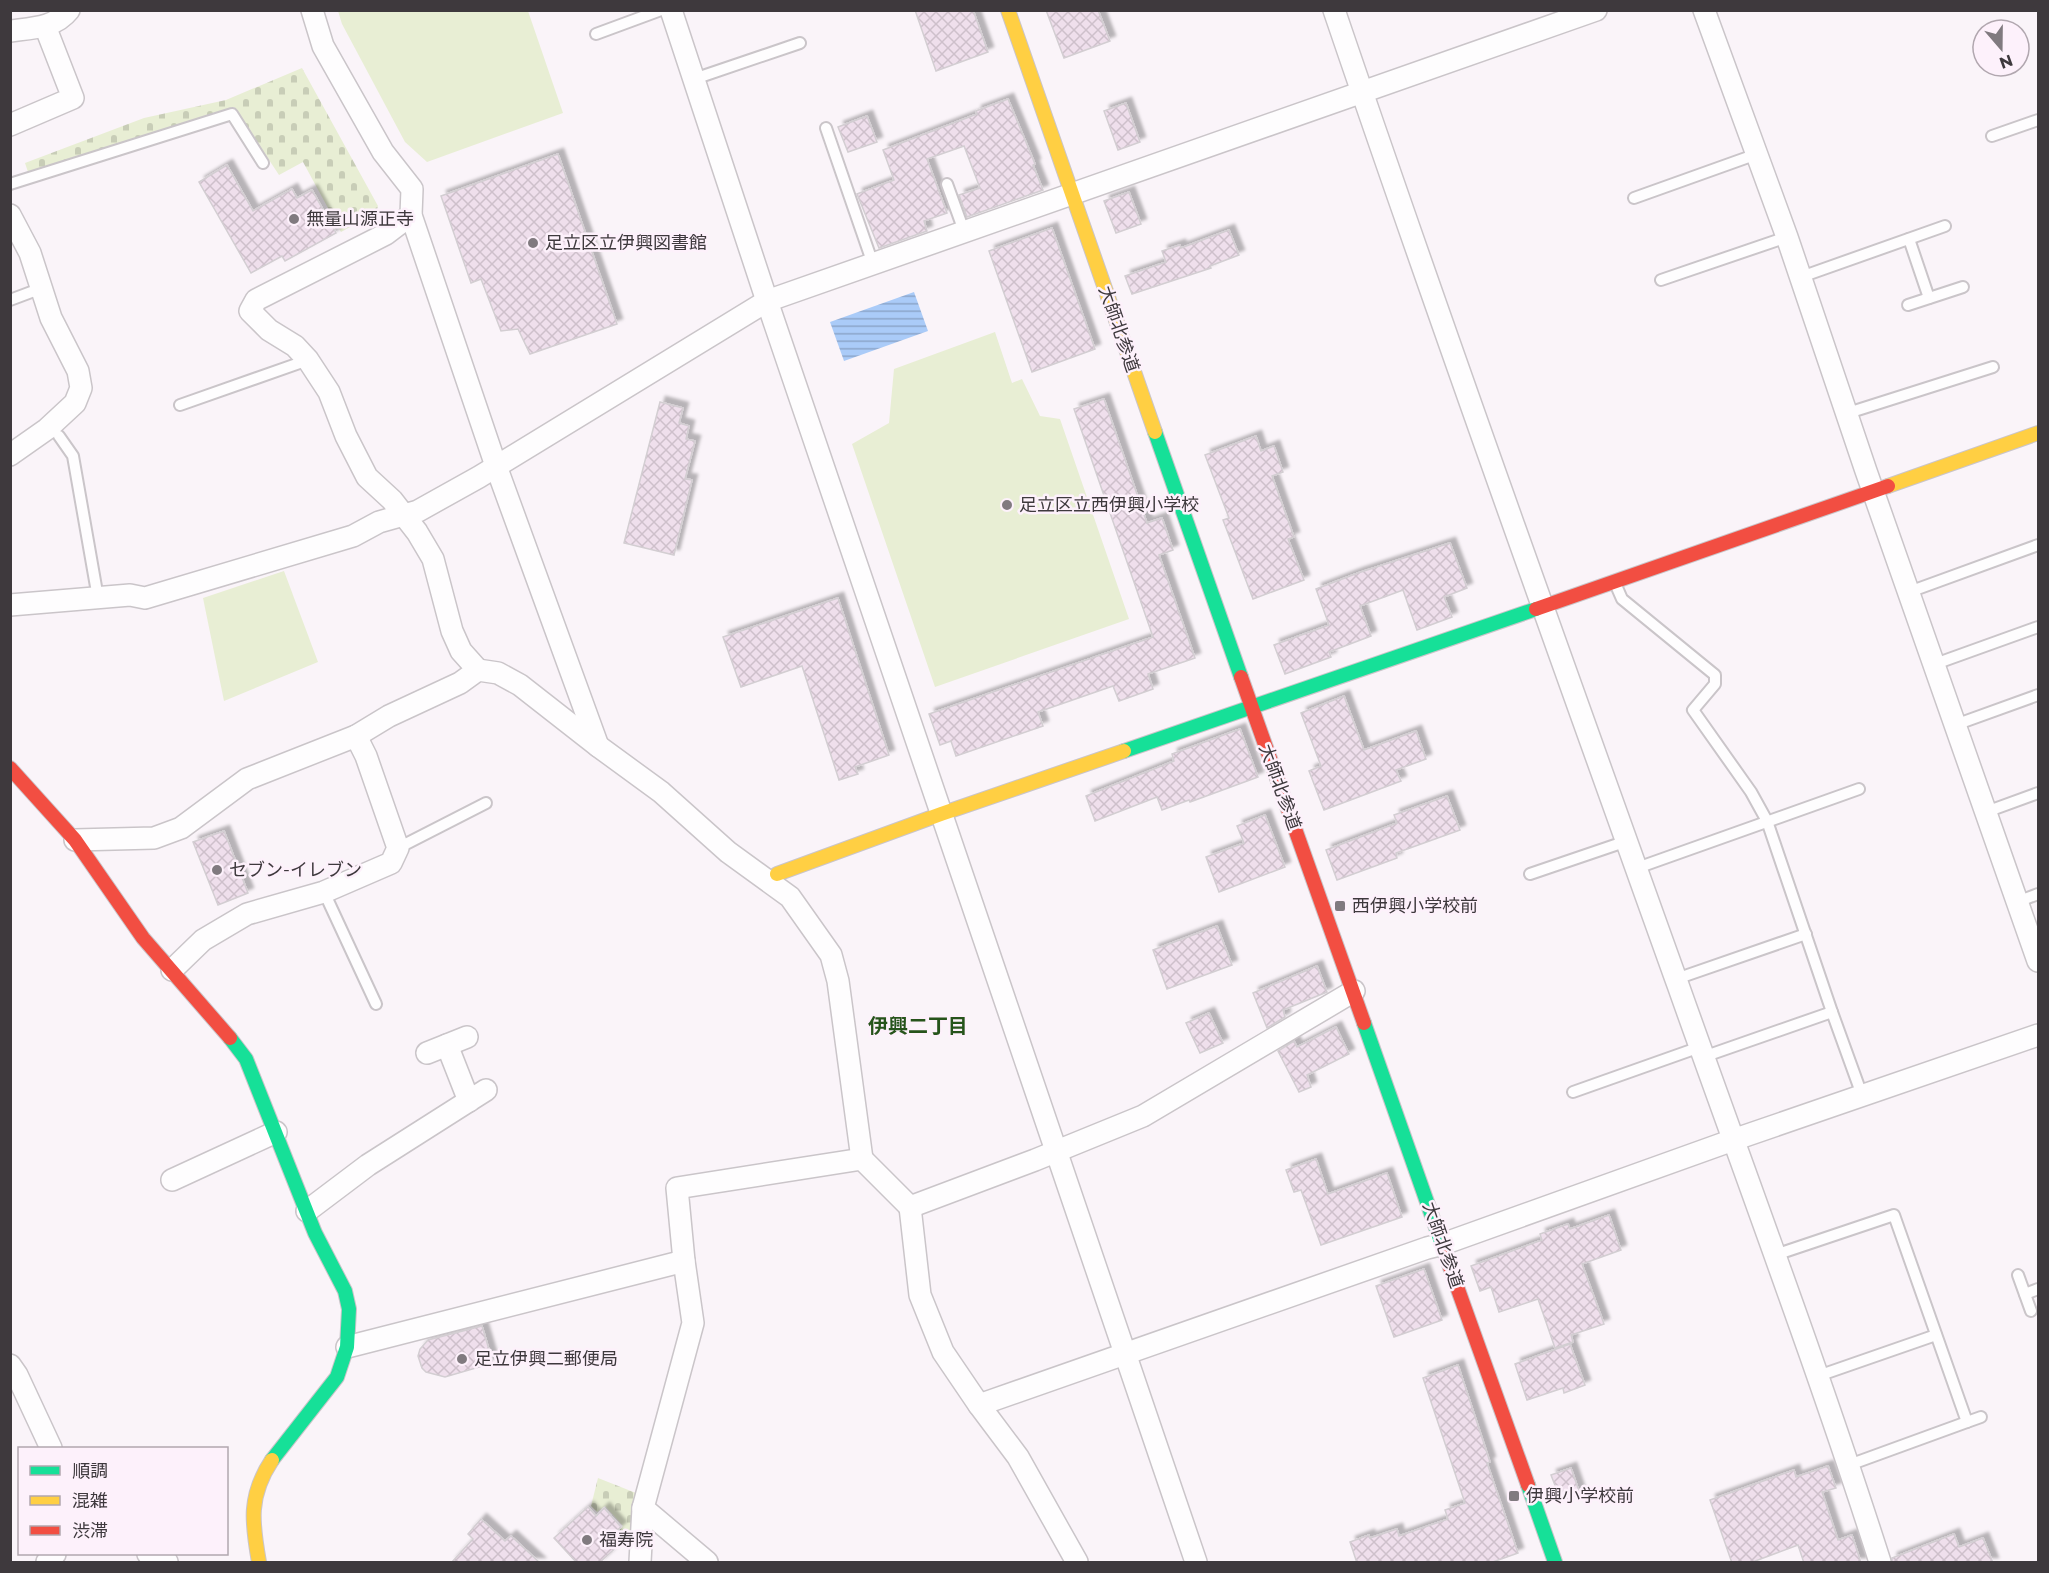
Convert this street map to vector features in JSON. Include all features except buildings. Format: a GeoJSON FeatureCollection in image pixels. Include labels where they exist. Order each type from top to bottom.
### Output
{"type":"FeatureCollection","features":[{"type":"Feature","properties":{"kind":"street"},"geometry":{"type":"LineString","coordinates":[[10,31],[45,26],[63,18],[69,10]]}},
{"type":"Feature","properties":{"kind":"street"},"geometry":{"type":"LineString","coordinates":[[312,10],[323,46],[383,152],[412,189],[411,215],[496,466],[598,746]]}},
{"type":"Feature","properties":{"kind":"street"},"geometry":{"type":"LineString","coordinates":[[671,10],[766,301],[1196,1563]]}},
{"type":"Feature","properties":{"kind":"street","name":"大師北参道"},"geometry":{"type":"LineString","coordinates":[[1008,10],[1555,1563]]}},
{"type":"Feature","properties":{"kind":"street"},"geometry":{"type":"LineString","coordinates":[[1334,10],[1541,608],[1637,868],[1818,1376],[1880,1563]]}},
{"type":"Feature","properties":{"kind":"street"},"geometry":{"type":"LineString","coordinates":[[10,605],[130,595],[145,598],[353,536],[379,522],[418,511],[766,301],[1596,10]]}},
{"type":"Feature","properties":{"kind":"street"},"geometry":{"type":"LineString","coordinates":[[1704,10],[1787,237],[1873,491],[2038,961]]}},
{"type":"Feature","properties":{"kind":"street"},"geometry":{"type":"LineString","coordinates":[[10,125],[73,98],[45,26]]}},
{"type":"Feature","properties":{"kind":"street"},"geometry":{"type":"LineString","coordinates":[[411,215],[386,234],[256,300],[250,311],[269,330],[295,346],[308,360],[328,392],[346,436],[367,477],[392,500],[417,532],[434,559],[452,631],[461,651],[478,670],[498,673],[520,685],[661,792],[728,852],[772,876],[790,897],[831,955],[838,981],[862,1159],[910,1207],[920,1295],[943,1352],[1018,1457],[1077,1563]]}},
{"type":"Feature","properties":{"kind":"street"},"geometry":{"type":"LineString","coordinates":[[10,455],[47,429],[75,403],[81,388],[78,371],[51,318],[30,253],[14,228]]}},
{"type":"Feature","properties":{"kind":"street"},"geometry":{"type":"LineString","coordinates":[[772,876],[941,814],[1541,608],[2038,433]]}},
{"type":"Feature","properties":{"kind":"street"},"geometry":{"type":"LineString","coordinates":[[75,840],[154,838],[166,835],[181,828],[247,779],[356,736],[389,716],[460,683],[478,670]]}},
{"type":"Feature","properties":{"kind":"street"},"geometry":{"type":"LineString","coordinates":[[172,970],[203,939],[246,914],[324,892],[391,863],[398,848],[366,756],[356,736]]}},
{"type":"Feature","properties":{"kind":"street"},"geometry":{"type":"LineString","coordinates":[[10,768],[75,840],[143,938],[222,1028],[246,1059],[315,1233],[345,1291],[349,1309],[347,1347],[337,1377],[270,1463],[257,1489],[252,1521],[259,1563]]}},
{"type":"Feature","properties":{"kind":"street"},"geometry":{"type":"LineString","coordinates":[[910,1207],[1143,1116],[1354,991]]}},
{"type":"Feature","properties":{"kind":"street"},"geometry":{"type":"LineString","coordinates":[[979,1405],[1124,1352],[1443,1244],[1733,1140],[2038,1035]]}},
{"type":"Feature","properties":{"kind":"street"},"geometry":{"type":"LineString","coordinates":[[427,1053],[467,1037]]}},
{"type":"Feature","properties":{"kind":"street"},"geometry":{"type":"LineString","coordinates":[[307,1211],[368,1165],[477,1095],[447,1045]]}},
{"type":"Feature","properties":{"kind":"street"},"geometry":{"type":"LineString","coordinates":[[172,1180],[276,1132]]}},
{"type":"Feature","properties":{"kind":"street"},"geometry":{"type":"LineString","coordinates":[[640,1563],[643,1508],[693,1323],[677,1188],[862,1159]]}},
{"type":"Feature","properties":{"kind":"street"},"geometry":{"type":"LineString","coordinates":[[347,1347],[684,1261]]}},
{"type":"Feature","properties":{"kind":"street"},"geometry":{"type":"LineString","coordinates":[[10,1365],[17,1375],[50,1447]]}},
{"type":"Feature","properties":{"kind":"street"},"geometry":{"type":"LineString","coordinates":[[643,1508],[706,1563]]}},
{"type":"Feature","properties":{"kind":"street"},"geometry":{"type":"LineString","coordinates":[[150,1555],[167,1563]]}},
{"type":"Feature","properties":{"kind":"lane"},"geometry":{"type":"LineString","coordinates":[[596,34],[661,10]]}},
{"type":"Feature","properties":{"kind":"lane"},"geometry":{"type":"LineString","coordinates":[[694,79],[800,43]]}},
{"type":"Feature","properties":{"kind":"lane"},"geometry":{"type":"LineString","coordinates":[[10,184],[232,114],[263,163]]}},
{"type":"Feature","properties":{"kind":"lane"},"geometry":{"type":"LineString","coordinates":[[1992,136],[2038,120]]}},
{"type":"Feature","properties":{"kind":"lane"},"geometry":{"type":"LineString","coordinates":[[826,128],[873,264]]}},
{"type":"Feature","properties":{"kind":"lane"},"geometry":{"type":"LineString","coordinates":[[1634,198],[1757,154]]}},
{"type":"Feature","properties":{"kind":"lane"},"geometry":{"type":"LineString","coordinates":[[947,184],[964,231]]}},
{"type":"Feature","properties":{"kind":"lane"},"geometry":{"type":"LineString","coordinates":[[1801,277],[1945,226]]}},
{"type":"Feature","properties":{"kind":"lane"},"geometry":{"type":"LineString","coordinates":[[1661,280],[1787,237]]}},
{"type":"Feature","properties":{"kind":"lane"},"geometry":{"type":"LineString","coordinates":[[1909,239],[1929,298]]}},
{"type":"Feature","properties":{"kind":"lane"},"geometry":{"type":"LineString","coordinates":[[1908,305],[1963,286]]}},
{"type":"Feature","properties":{"kind":"lane"},"geometry":{"type":"LineString","coordinates":[[10,300],[42,288]]}},
{"type":"Feature","properties":{"kind":"lane"},"geometry":{"type":"LineString","coordinates":[[180,405],[308,360]]}},
{"type":"Feature","properties":{"kind":"lane"},"geometry":{"type":"LineString","coordinates":[[1848,413],[1993,367]]}},
{"type":"Feature","properties":{"kind":"lane"},"geometry":{"type":"LineString","coordinates":[[59,436],[73,456],[98,598]]}},
{"type":"Feature","properties":{"kind":"lane"},"geometry":{"type":"LineString","coordinates":[[1909,592],[2038,545]]}},
{"type":"Feature","properties":{"kind":"lane"},"geometry":{"type":"LineString","coordinates":[[1615,582],[1622,599],[1715,675],[1714,684],[1693,710],[1751,792],[1767,821],[1862,1095]]}},
{"type":"Feature","properties":{"kind":"lane"},"geometry":{"type":"LineString","coordinates":[[1935,664],[2038,627]]}},
{"type":"Feature","properties":{"kind":"lane"},"geometry":{"type":"LineString","coordinates":[[1955,725],[2038,695]]}},
{"type":"Feature","properties":{"kind":"lane"},"geometry":{"type":"LineString","coordinates":[[1637,868],[1859,789]]}},
{"type":"Feature","properties":{"kind":"lane"},"geometry":{"type":"LineString","coordinates":[[1986,812],[2038,793]]}},
{"type":"Feature","properties":{"kind":"lane"},"geometry":{"type":"LineString","coordinates":[[398,848],[486,803]]}},
{"type":"Feature","properties":{"kind":"lane"},"geometry":{"type":"LineString","coordinates":[[1530,874],[1627,841]]}},
{"type":"Feature","properties":{"kind":"lane"},"geometry":{"type":"LineString","coordinates":[[324,892],[376,1004]]}},
{"type":"Feature","properties":{"kind":"lane"},"geometry":{"type":"LineString","coordinates":[[2017,902],[2038,894]]}},
{"type":"Feature","properties":{"kind":"lane"},"geometry":{"type":"LineString","coordinates":[[1676,979],[1806,934]]}},
{"type":"Feature","properties":{"kind":"lane"},"geometry":{"type":"LineString","coordinates":[[1573,1092],[1832,1012]]}},
{"type":"Feature","properties":{"kind":"lane"},"geometry":{"type":"LineString","coordinates":[[1775,1255],[1894,1215],[1966,1422]]}},
{"type":"Feature","properties":{"kind":"lane"},"geometry":{"type":"LineString","coordinates":[[2018,1275],[2031,1311]]}},
{"type":"Feature","properties":{"kind":"lane"},"geometry":{"type":"LineString","coordinates":[[2025,1294],[2038,1289]]}},
{"type":"Feature","properties":{"kind":"lane"},"geometry":{"type":"LineString","coordinates":[[1818,1376],[1936,1335]]}},
{"type":"Feature","properties":{"kind":"lane"},"geometry":{"type":"LineString","coordinates":[[1849,1465],[1981,1417]]}},
{"type":"Feature","properties":{"kind":"green space"},"geometry":{"type":"Polygon","coordinates":[[[338,11],[528,11],[563,113],[427,162],[405,142],[342,24],[338,11]]]}},
{"type":"Feature","properties":{"kind":"green space"},"geometry":{"type":"Polygon","coordinates":[[[302,68],[378,206],[376,213],[341,232],[303,162],[279,175],[234,107],[28,172],[25,163],[144,118],[226,100],[302,68]]]}},
{"type":"Feature","properties":{"kind":"green space"},"geometry":{"type":"Polygon","coordinates":[[[995,332],[1012,383],[1022,379],[1040,416],[1060,419],[1129,619],[935,687],[852,444],[889,423],[894,369],[995,332]]]}},
{"type":"Feature","properties":{"kind":"green space"},"geometry":{"type":"Polygon","coordinates":[[[284,571],[318,662],[224,701],[203,598],[284,571]]]}},
{"type":"Feature","properties":{"kind":"green space"},"geometry":{"type":"Polygon","coordinates":[[[598,1478],[636,1493],[630,1547],[617,1533],[623,1526],[605,1506],[597,1512],[591,1506],[598,1478]]]}},
{"type":"Feature","properties":{"kind":"water"},"geometry":{"type":"Polygon","coordinates":[[[914,292],[928,331],[844,361],[830,322],[914,292]]]}},
{"type":"Feature","properties":{"kind":"traffic: fast"},"geometry":{"type":"LineString","coordinates":[[1155,432],[1241,677]]}},
{"type":"Feature","properties":{"kind":"traffic: fast"},"geometry":{"type":"LineString","coordinates":[[1124,751],[1536,609]]}},
{"type":"Feature","properties":{"kind":"traffic: fast"},"geometry":{"type":"LineString","coordinates":[[1364,1023],[1446,1256]]}},
{"type":"Feature","properties":{"kind":"traffic: fast"},"geometry":{"type":"LineString","coordinates":[[230,1038],[246,1059],[315,1233],[345,1291],[349,1309],[347,1347],[337,1377],[272,1460]]}},
{"type":"Feature","properties":{"kind":"traffic: fast"},"geometry":{"type":"LineString","coordinates":[[1528,1485],[1555,1562]]}},
{"type":"Feature","properties":{"kind":"traffic: slow"},"geometry":{"type":"LineString","coordinates":[[1008,10],[1155,432]]}},
{"type":"Feature","properties":{"kind":"traffic: slow"},"geometry":{"type":"LineString","coordinates":[[1888,486],[2038,433]]}},
{"type":"Feature","properties":{"kind":"traffic: slow"},"geometry":{"type":"LineString","coordinates":[[777,874],[1124,751]]}},
{"type":"Feature","properties":{"kind":"traffic: slow"},"geometry":{"type":"LineString","coordinates":[[259,1562],[254,1522],[255,1498],[264,1473],[272,1460]]}},
{"type":"Feature","properties":{"kind":"traffic: jam"},"geometry":{"type":"LineString","coordinates":[[1536,609],[1888,486]]}},
{"type":"Feature","properties":{"kind":"traffic: jam"},"geometry":{"type":"LineString","coordinates":[[1241,677],[1364,1023]]}},
{"type":"Feature","properties":{"kind":"traffic: jam"},"geometry":{"type":"LineString","coordinates":[[10,768],[75,840],[143,938],[230,1038]]}},
{"type":"Feature","properties":{"kind":"traffic: jam"},"geometry":{"type":"LineString","coordinates":[[1446,1256],[1528,1485]]}},
{"type":"Feature","properties":{"kind":"place","name":"無量山源正寺"},"geometry":{"type":"Point","coordinates":[294,219]}},
{"type":"Feature","properties":{"kind":"place","name":"足立区立伊興図書館"},"geometry":{"type":"Point","coordinates":[533,243]}},
{"type":"Feature","properties":{"kind":"place","name":"足立区立西伊興小学校"},"geometry":{"type":"Point","coordinates":[1007,505]}},
{"type":"Feature","properties":{"kind":"place","name":"セブン-イレブン"},"geometry":{"type":"Point","coordinates":[217,870]}},
{"type":"Feature","properties":{"kind":"place","name":"西伊興小学校前"},"geometry":{"type":"Point","coordinates":[1340,906]}},
{"type":"Feature","properties":{"kind":"place","name":"足立伊興二郵便局"},"geometry":{"type":"Point","coordinates":[462,1359]}},
{"type":"Feature","properties":{"kind":"place","name":"伊興小学校前"},"geometry":{"type":"Point","coordinates":[1514,1496]}},
{"type":"Feature","properties":{"kind":"place","name":"福寿院"},"geometry":{"type":"Point","coordinates":[587,1540]}},
{"type":"Feature","properties":{"kind":"district","name":"伊興二丁目"},"geometry":{"type":"Point","coordinates":[918,1026]}}]}
